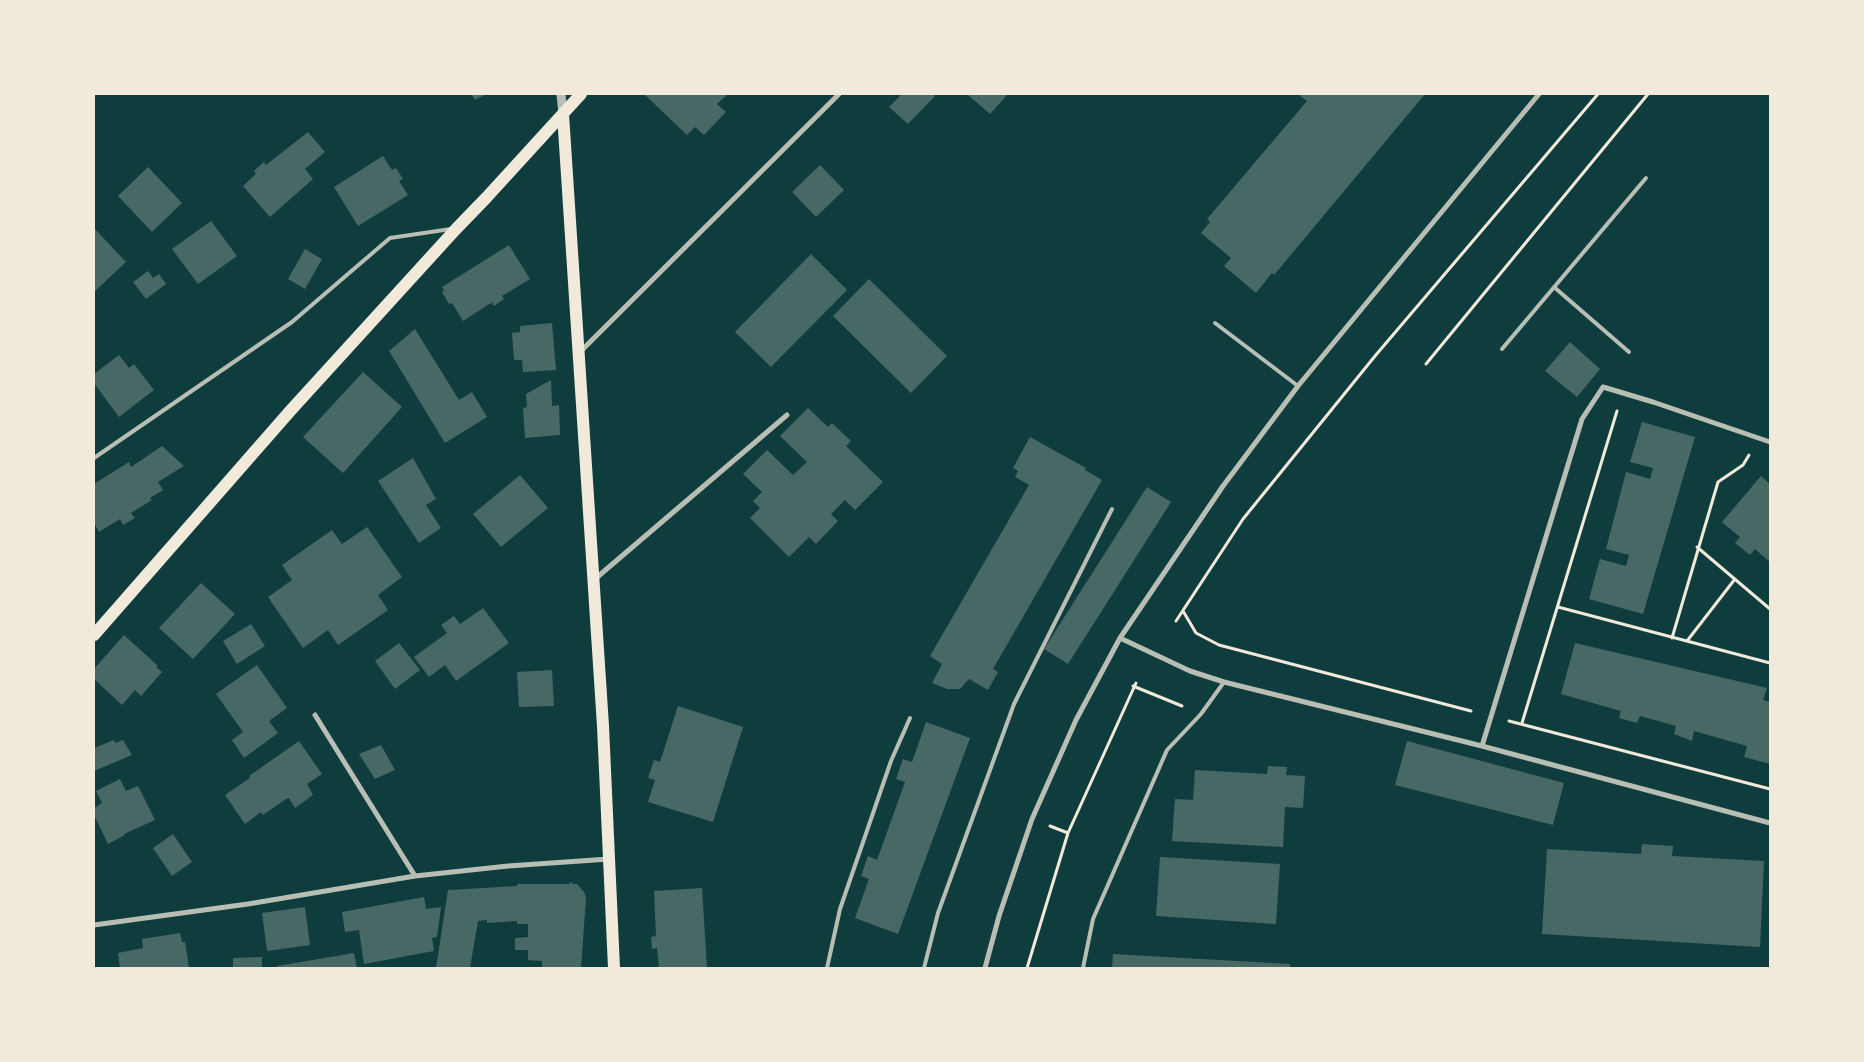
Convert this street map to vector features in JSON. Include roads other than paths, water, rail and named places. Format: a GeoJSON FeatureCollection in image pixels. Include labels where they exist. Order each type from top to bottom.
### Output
{"type":"FeatureCollection","features":[{"type":"Feature","properties":{"kind":"main road"},"geometry":{"type":"LineString","coordinates":[[94,635],[291,410],[581,94]]}},
{"type":"Feature","properties":{"kind":"main road"},"geometry":{"type":"LineString","coordinates":[[563,114],[603,726],[614,968]]}},
{"type":"Feature","properties":{"kind":"street"},"geometry":{"type":"LineString","coordinates":[[562,94],[563,114]]}},
{"type":"Feature","properties":{"kind":"street"},"geometry":{"type":"LineString","coordinates":[[580,352],[839,94]]}},
{"type":"Feature","properties":{"kind":"street"},"geometry":{"type":"LineString","coordinates":[[985,968],[999,916],[1032,819],[1076,720],[1120,638],[1222,486],[1298,386],[1539,94]]}},
{"type":"Feature","properties":{"kind":"street"},"geometry":{"type":"LineString","coordinates":[[1482,746],[1582,419],[1603,387],[1770,442]]}},
{"type":"Feature","properties":{"kind":"street"},"geometry":{"type":"LineString","coordinates":[[593,580],[787,415]]}},
{"type":"Feature","properties":{"kind":"street"},"geometry":{"type":"LineString","coordinates":[[1120,638],[1190,671],[1224,682],[1482,746],[1770,823]]}},
{"type":"Feature","properties":{"kind":"street"},"geometry":{"type":"LineString","coordinates":[[315,715],[415,876]]}},
{"type":"Feature","properties":{"kind":"street"},"geometry":{"type":"LineString","coordinates":[[94,925],[248,904],[415,876],[508,866],[609,859]]}},
{"type":"Feature","properties":{"kind":"lane"},"geometry":{"type":"LineString","coordinates":[[1502,348],[1646,178]]}},
{"type":"Feature","properties":{"kind":"lane"},"geometry":{"type":"LineString","coordinates":[[94,458],[292,322],[390,238],[456,229]]}},
{"type":"Feature","properties":{"kind":"lane"},"geometry":{"type":"LineString","coordinates":[[1554,287],[1629,352]]}},
{"type":"Feature","properties":{"kind":"lane"},"geometry":{"type":"LineString","coordinates":[[1215,323],[1298,386]]}},
{"type":"Feature","properties":{"kind":"lane"},"geometry":{"type":"LineString","coordinates":[[924,968],[938,913],[1014,704],[1112,509]]}},
{"type":"Feature","properties":{"kind":"lane"},"geometry":{"type":"LineString","coordinates":[[1083,968],[1093,919],[1167,750],[1202,714],[1224,682]]}},
{"type":"Feature","properties":{"kind":"lane"},"geometry":{"type":"LineString","coordinates":[[827,968],[840,909],[891,761],[910,718]]}}]}
